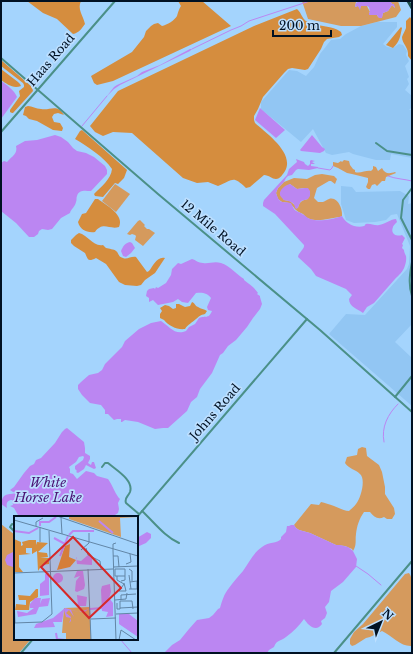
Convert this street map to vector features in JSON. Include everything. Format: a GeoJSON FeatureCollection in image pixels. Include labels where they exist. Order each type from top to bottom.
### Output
{"type":"FeatureCollection","features":[{"type":"Feature","properties":{"kind":"main road"},"geometry":{"type":"LineString","coordinates":[[408,1],[412,8]]}},
{"type":"Feature","properties":{"kind":"street","name":"Haas Road"},"geometry":{"type":"LineString","coordinates":[[1,132],[115,1]]}},
{"type":"Feature","properties":{"kind":"street","name":"12 Mile Road"},"geometry":{"type":"LineString","coordinates":[[1,58],[158,194],[307,319],[412,412]]}},
{"type":"Feature","properties":{"kind":"street"},"geometry":{"type":"LineString","coordinates":[[376,144],[387,151],[412,155]]}},
{"type":"Feature","properties":{"kind":"street"},"geometry":{"type":"LineString","coordinates":[[412,188],[403,200],[401,218],[412,242]]}},
{"type":"Feature","properties":{"kind":"street"},"geometry":{"type":"LineString","coordinates":[[412,262],[410,277],[410,289],[412,296]]}},
{"type":"Feature","properties":{"kind":"street","name":"Johns Road"},"geometry":{"type":"LineString","coordinates":[[139,514],[307,319]]}},
{"type":"Feature","properties":{"kind":"street"},"geometry":{"type":"LineString","coordinates":[[395,397],[412,376]]}},
{"type":"Feature","properties":{"kind":"street"},"geometry":{"type":"LineString","coordinates":[[102,467],[105,463],[108,463],[128,480],[130,484],[130,493],[125,502],[139,514]]}},
{"type":"Feature","properties":{"kind":"street"},"geometry":{"type":"LineString","coordinates":[[142,511],[154,525],[173,540],[179,542]]}},
{"type":"Feature","properties":{"kind":"street"},"geometry":{"type":"LineString","coordinates":[[14,525],[12,524],[10,527],[14,530]]}},
{"type":"Feature","properties":{"kind":"street"},"geometry":{"type":"LineString","coordinates":[[334,653],[412,561]]}},
{"type":"Feature","properties":{"kind":"street"},"geometry":{"type":"LineString","coordinates":[[21,653],[32,640]]}},
{"type":"Feature","properties":{"kind":"shaded area"},"geometry":{"type":"Polygon","coordinates":[[[27,1],[81,1],[80,9],[85,24],[79,31],[73,34],[57,19],[43,13],[27,1]]]}},
{"type":"Feature","properties":{"kind":"shaded area"},"geometry":{"type":"Polygon","coordinates":[[[178,1],[202,1],[231,26],[113,81],[97,85],[94,83],[91,76],[132,52],[151,26],[158,23],[162,26],[175,19],[181,6],[178,1]]]}},
{"type":"Feature","properties":{"kind":"shaded area"},"geometry":{"type":"Polygon","coordinates":[[[302,1],[360,1],[356,2],[355,7],[358,6],[360,8],[361,6],[367,6],[370,12],[369,13],[377,15],[380,18],[392,5],[395,8],[393,5],[388,1],[398,1],[401,10],[396,17],[361,26],[341,26],[308,19],[302,1]]]}},
{"type":"Feature","properties":{"kind":"shaded area"},"geometry":{"type":"Polygon","coordinates":[[[297,9],[307,22],[334,28],[341,32],[342,35],[327,39],[324,42],[308,69],[288,69],[263,97],[254,116],[255,123],[278,144],[286,157],[287,164],[285,171],[279,178],[275,179],[264,175],[250,187],[246,188],[235,180],[218,186],[208,182],[197,183],[183,178],[132,133],[113,132],[103,136],[95,132],[90,126],[118,91],[254,26],[297,9]]]}},
{"type":"Feature","properties":{"kind":"shaded area"},"geometry":{"type":"Polygon","coordinates":[[[410,17],[412,20],[412,61],[408,56],[402,37],[406,28],[406,21],[410,17]]]}},
{"type":"Feature","properties":{"kind":"shaded area"},"geometry":{"type":"Polygon","coordinates":[[[377,22],[397,22],[397,27],[383,44],[387,47],[393,48],[399,44],[403,45],[407,51],[406,55],[409,61],[405,66],[409,77],[407,79],[409,84],[405,90],[412,96],[412,107],[409,110],[412,110],[412,158],[391,154],[390,160],[376,160],[349,152],[332,155],[326,153],[313,129],[301,142],[261,109],[261,102],[289,70],[297,71],[306,76],[314,67],[320,54],[331,40],[340,39],[361,26],[377,22]]]}},
{"type":"Feature","properties":{"kind":"shaded area"},"geometry":{"type":"Polygon","coordinates":[[[401,27],[400,36],[395,46],[393,48],[386,45],[401,27]]]}},
{"type":"Feature","properties":{"kind":"shaded area"},"geometry":{"type":"Polygon","coordinates":[[[1,60],[32,87],[33,91],[13,113],[10,112],[10,110],[20,96],[19,91],[24,87],[24,85],[1,66],[1,60]]]}},
{"type":"Feature","properties":{"kind":"shaded area"},"geometry":{"type":"Polygon","coordinates":[[[1,69],[21,86],[13,86],[1,80],[1,69]]]}},
{"type":"Feature","properties":{"kind":"shaded area"},"geometry":{"type":"Polygon","coordinates":[[[28,106],[39,109],[59,109],[64,115],[58,113],[54,114],[52,117],[54,122],[60,123],[63,128],[62,131],[53,130],[23,115],[25,107],[28,106]]]}},
{"type":"Feature","properties":{"kind":"shaded area"},"geometry":{"type":"Polygon","coordinates":[[[82,130],[127,170],[124,178],[118,184],[115,183],[103,197],[95,196],[94,194],[103,186],[112,169],[100,156],[75,139],[82,130]]]}},
{"type":"Feature","properties":{"kind":"shaded area"},"geometry":{"type":"Polygon","coordinates":[[[341,161],[349,161],[355,172],[371,171],[373,166],[376,167],[378,171],[382,168],[387,173],[396,173],[386,177],[385,181],[382,181],[377,186],[375,184],[372,185],[370,189],[368,189],[366,187],[368,178],[347,173],[333,166],[333,162],[338,163],[341,161]]]}},
{"type":"Feature","properties":{"kind":"shaded area"},"geometry":{"type":"Polygon","coordinates":[[[322,174],[334,176],[337,179],[335,184],[329,181],[317,188],[314,198],[318,202],[324,202],[329,199],[337,201],[342,210],[342,216],[320,220],[311,219],[306,217],[289,203],[282,202],[278,199],[276,193],[278,188],[284,182],[294,178],[307,179],[315,175],[322,174]],[[290,184],[280,193],[284,200],[290,201],[298,208],[301,202],[308,199],[305,188],[297,189],[290,184]]]}},
{"type":"Feature","properties":{"kind":"shaded area"},"geometry":{"type":"Polygon","coordinates":[[[115,184],[130,194],[116,212],[102,201],[115,184]]]}},
{"type":"Feature","properties":{"kind":"shaded area"},"geometry":{"type":"Polygon","coordinates":[[[341,186],[352,187],[356,192],[400,191],[409,196],[408,204],[412,203],[412,324],[395,342],[412,358],[412,406],[329,334],[346,314],[365,315],[407,269],[409,264],[410,246],[397,214],[391,215],[386,220],[375,222],[354,223],[346,220],[341,204],[341,186]]]}},
{"type":"Feature","properties":{"kind":"shaded area"},"geometry":{"type":"Polygon","coordinates":[[[95,199],[98,199],[106,204],[117,214],[120,223],[119,227],[112,228],[103,226],[95,232],[92,232],[84,230],[80,227],[78,222],[82,214],[86,213],[95,199]]]}},
{"type":"Feature","properties":{"kind":"shaded area"},"geometry":{"type":"Polygon","coordinates":[[[140,220],[147,229],[155,233],[143,246],[135,240],[135,235],[127,234],[140,220]]]}},
{"type":"Feature","properties":{"kind":"shaded area"},"geometry":{"type":"Polygon","coordinates":[[[79,233],[93,243],[115,250],[121,257],[126,259],[136,257],[147,272],[157,260],[160,258],[165,258],[155,273],[141,285],[125,285],[119,282],[106,264],[96,258],[89,260],[85,253],[71,243],[71,240],[79,233]]]}},
{"type":"Feature","properties":{"kind":"shaded area"},"geometry":{"type":"Polygon","coordinates":[[[192,302],[197,307],[207,311],[185,329],[173,327],[160,318],[162,311],[160,308],[165,305],[173,309],[176,308],[176,304],[185,307],[190,306],[192,302]]]}},
{"type":"Feature","properties":{"kind":"shaded area"},"geometry":{"type":"Polygon","coordinates":[[[362,447],[366,448],[367,456],[379,465],[382,472],[385,494],[394,508],[395,514],[392,519],[387,519],[384,517],[378,518],[370,512],[364,512],[358,525],[353,551],[345,546],[336,545],[296,528],[294,525],[311,504],[319,505],[321,502],[349,511],[355,505],[361,493],[363,480],[360,474],[348,467],[345,463],[347,457],[357,455],[358,449],[362,447]]]}},
{"type":"Feature","properties":{"kind":"shaded area"},"geometry":{"type":"Polygon","coordinates":[[[1,524],[14,534],[14,640],[30,640],[19,653],[1,653],[1,524]]]}},
{"type":"Feature","properties":{"kind":"shaded area"},"geometry":{"type":"Polygon","coordinates":[[[409,573],[412,590],[412,646],[400,643],[382,631],[352,646],[350,644],[350,639],[354,632],[363,624],[405,574],[409,573]]]}},
{"type":"Feature","properties":{"kind":"water"},"geometry":{"type":"Polygon","coordinates":[[[360,1],[388,1],[394,4],[395,8],[392,5],[388,11],[383,13],[382,18],[379,18],[377,15],[369,15],[369,7],[367,6],[361,6],[360,10],[358,6],[355,7],[356,3],[360,1]]]}},
{"type":"Feature","properties":{"kind":"water"},"geometry":{"type":"Polygon","coordinates":[[[192,49],[120,85],[107,96],[117,85],[192,49]]]}},
{"type":"Feature","properties":{"kind":"water"},"geometry":{"type":"Polygon","coordinates":[[[1,81],[16,94],[17,97],[1,119],[1,81]]]}},
{"type":"Feature","properties":{"kind":"water"},"geometry":{"type":"Polygon","coordinates":[[[260,108],[285,130],[276,138],[255,120],[260,108]]]}},
{"type":"Feature","properties":{"kind":"water"},"geometry":{"type":"Polygon","coordinates":[[[55,135],[68,142],[77,151],[94,157],[105,166],[107,174],[91,191],[79,192],[70,213],[61,218],[52,229],[42,229],[34,237],[29,237],[16,223],[1,211],[1,163],[4,161],[7,162],[15,153],[16,146],[25,141],[37,140],[55,135]]]}},
{"type":"Feature","properties":{"kind":"water"},"geometry":{"type":"Polygon","coordinates":[[[312,135],[325,149],[324,151],[320,153],[300,150],[312,135]]]}},
{"type":"Feature","properties":{"kind":"water"},"geometry":{"type":"Polygon","coordinates":[[[296,159],[304,162],[308,166],[311,160],[315,161],[312,162],[315,164],[311,164],[311,166],[318,168],[309,170],[298,169],[292,175],[288,176],[278,188],[276,193],[280,201],[291,203],[296,211],[309,219],[326,220],[342,216],[343,219],[351,225],[358,227],[366,224],[379,225],[396,219],[397,222],[393,226],[392,231],[396,235],[402,235],[405,238],[402,244],[402,248],[406,256],[406,264],[404,269],[374,303],[367,307],[363,313],[350,304],[349,299],[352,295],[346,289],[316,276],[298,257],[304,245],[275,214],[263,206],[264,200],[287,175],[289,169],[297,162],[296,159]]]}},
{"type":"Feature","properties":{"kind":"water"},"geometry":{"type":"Polygon","coordinates":[[[290,184],[297,189],[308,188],[310,191],[310,196],[308,199],[301,201],[297,209],[293,203],[284,200],[280,195],[282,189],[290,184]]]}},
{"type":"Feature","properties":{"kind":"water"},"geometry":{"type":"Polygon","coordinates":[[[130,242],[135,248],[126,257],[123,256],[121,251],[125,244],[130,242]]]}},
{"type":"Feature","properties":{"kind":"water"},"geometry":{"type":"Polygon","coordinates":[[[192,259],[201,263],[221,263],[230,268],[258,293],[257,294],[260,296],[262,304],[260,309],[236,340],[220,355],[212,373],[200,389],[197,397],[191,402],[187,411],[168,428],[155,429],[138,422],[125,420],[121,422],[121,419],[114,420],[108,414],[105,414],[105,410],[101,405],[90,403],[78,389],[78,385],[89,375],[98,373],[102,370],[105,364],[122,347],[125,341],[139,329],[151,323],[161,321],[172,330],[182,332],[186,331],[189,327],[195,324],[199,318],[207,317],[209,315],[212,311],[208,310],[207,307],[211,298],[205,293],[196,293],[188,303],[182,302],[178,299],[173,302],[158,305],[153,300],[149,302],[149,298],[146,296],[149,289],[155,289],[156,287],[158,288],[166,283],[171,275],[172,269],[178,263],[181,264],[192,259]]]}},
{"type":"Feature","properties":{"kind":"water","name":"White Horse Lake"},"geometry":{"type":"Polygon","coordinates":[[[67,428],[84,442],[85,453],[90,456],[88,463],[91,465],[92,462],[94,462],[96,468],[94,469],[86,465],[84,469],[78,473],[76,472],[75,466],[83,460],[83,456],[79,457],[76,462],[69,467],[70,473],[77,479],[86,471],[108,479],[120,499],[118,503],[118,513],[114,516],[24,516],[18,515],[14,508],[10,506],[13,505],[12,500],[7,502],[7,508],[1,504],[5,496],[17,493],[10,490],[30,466],[34,464],[36,460],[41,458],[55,443],[67,428]]]}},
{"type":"Feature","properties":{"kind":"water"},"geometry":{"type":"Polygon","coordinates":[[[294,525],[299,530],[310,533],[336,545],[348,547],[353,551],[357,559],[356,567],[343,582],[331,591],[329,602],[325,607],[327,613],[325,618],[321,621],[322,624],[320,627],[312,627],[304,619],[293,631],[284,639],[275,644],[274,647],[267,653],[164,653],[180,640],[197,620],[209,618],[220,608],[227,590],[256,552],[267,544],[279,541],[286,532],[287,526],[294,525]]]}},
{"type":"Feature","properties":{"kind":"water"},"geometry":{"type":"Polygon","coordinates":[[[147,532],[151,534],[151,538],[146,543],[138,547],[138,537],[147,532]]]}},
{"type":"Feature","properties":{"kind":"water"},"geometry":{"type":"Polygon","coordinates":[[[14,552],[14,568],[7,565],[5,560],[7,555],[14,552]]]}},
{"type":"Feature","properties":{"kind":"waterway"},"geometry":{"type":"LineString","coordinates":[[192,49],[249,21],[310,1]]}},
{"type":"Feature","properties":{"kind":"waterway"},"geometry":{"type":"LineString","coordinates":[[82,126],[107,96]]}},
{"type":"Feature","properties":{"kind":"waterway"},"geometry":{"type":"LineString","coordinates":[[318,168],[330,170],[333,166]]}},
{"type":"Feature","properties":{"kind":"waterway"},"geometry":{"type":"LineString","coordinates":[[388,176],[412,181]]}},
{"type":"Feature","properties":{"kind":"waterway"},"geometry":{"type":"LineString","coordinates":[[384,442],[384,426],[391,412],[398,404]]}},
{"type":"Feature","properties":{"kind":"waterway"},"geometry":{"type":"LineString","coordinates":[[356,566],[381,585]]}},
{"type":"Feature","properties":{"kind":"waterway"},"geometry":{"type":"LineString","coordinates":[[121,640],[132,653]]}}]}
